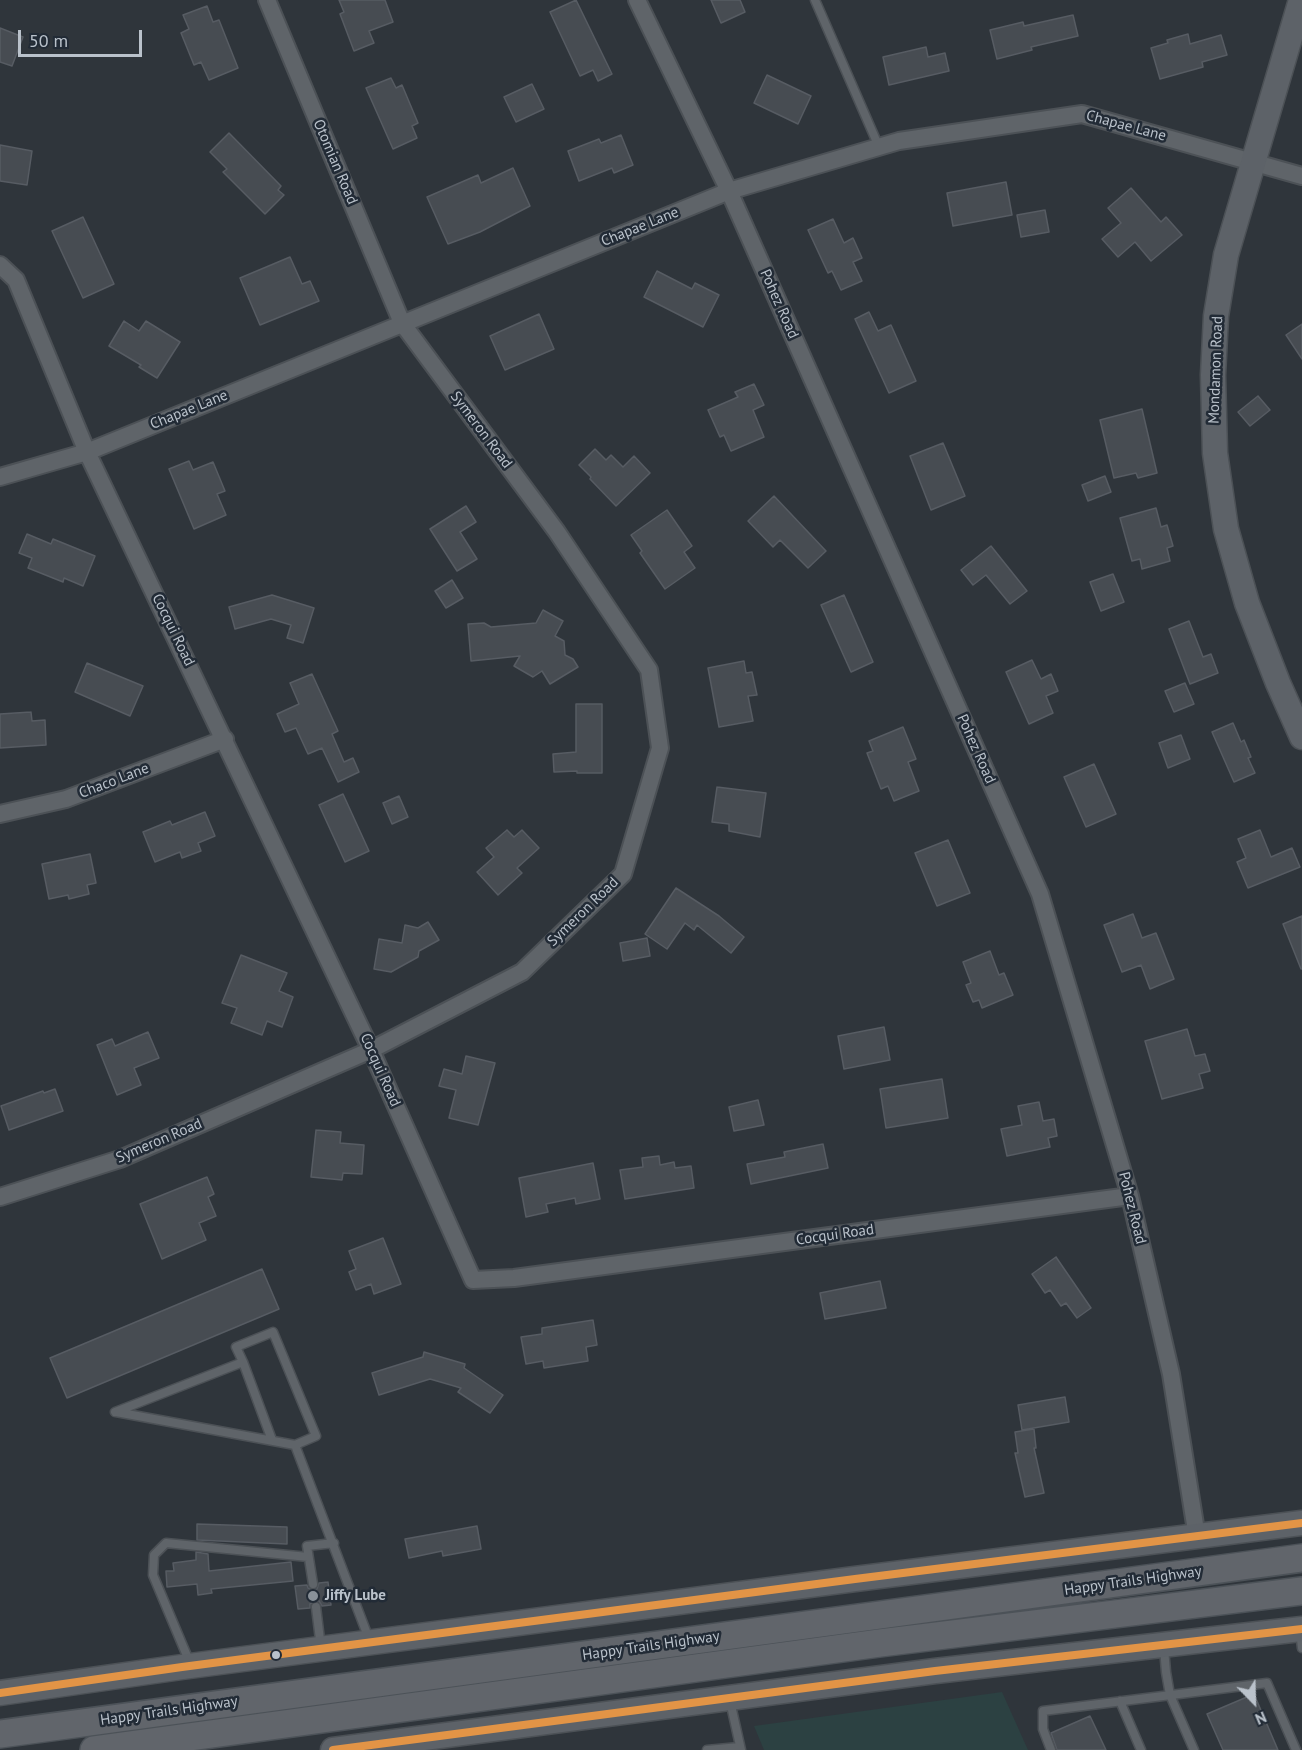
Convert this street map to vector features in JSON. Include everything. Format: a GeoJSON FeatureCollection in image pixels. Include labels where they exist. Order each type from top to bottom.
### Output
{"type":"FeatureCollection","features":[{"type":"Feature","properties":{"kind":"main road","name":"Happy Trails Highway"},"geometry":{"type":"LineString","coordinates":[[0,1734],[1302,1558]]}},
{"type":"Feature","properties":{"kind":"main road","name":"Happy Trails Highway"},"geometry":{"type":"LineString","coordinates":[[94,1750],[880,1643],[1302,1591]]}},
{"type":"Feature","properties":{"kind":"street","name":"Otomian Road"},"geometry":{"type":"LineString","coordinates":[[267,0],[402,323]]}},
{"type":"Feature","properties":{"kind":"street","name":"Pohez Road"},"geometry":{"type":"LineString","coordinates":[[637,0],[729,191],[1040,894],[1130,1196],[1171,1374],[1197,1537]]}},
{"type":"Feature","properties":{"kind":"street","name":"Mondamon Road"},"geometry":{"type":"LineString","coordinates":[[1302,0],[1252,161],[1226,255],[1216,316],[1213,375],[1215,453],[1226,529],[1247,603],[1302,737]]}},
{"type":"Feature","properties":{"kind":"street","name":"Chapae Lane"},"geometry":{"type":"LineString","coordinates":[[0,477],[87,452],[729,191],[899,141],[1082,114],[1302,176]]}},
{"type":"Feature","properties":{"kind":"street","name":"Cocqui Road"},"geometry":{"type":"LineString","coordinates":[[0,265],[16,280],[87,452],[371,1050],[473,1280],[526,1276],[1130,1196]]}},
{"type":"Feature","properties":{"kind":"street","name":"Symeron Road"},"geometry":{"type":"LineString","coordinates":[[0,1197],[120,1159],[371,1050],[522,972],[623,874],[660,748],[649,670],[557,532],[402,323]]}},
{"type":"Feature","properties":{"kind":"street","name":"Chaco Lane"},"geometry":{"type":"LineString","coordinates":[[0,814],[66,799],[225,739]]}},
{"type":"Feature","properties":{"kind":"street"},"geometry":{"type":"LineString","coordinates":[[0,1694],[321,1649],[1302,1523]]}},
{"type":"Feature","properties":{"kind":"street"},"geometry":{"type":"LineString","coordinates":[[333,1750],[935,1671],[1164,1645],[1301,1636]]}},
{"type":"Feature","properties":{"kind":"lane"},"geometry":{"type":"LineString","coordinates":[[815,0],[879,147]]}},
{"type":"Feature","properties":{"kind":"lane"},"geometry":{"type":"LineString","coordinates":[[243,1362],[116,1412],[295,1445],[316,1436],[273,1332],[236,1347],[243,1362],[272,1440]]}},
{"type":"Feature","properties":{"kind":"lane"},"geometry":{"type":"LineString","coordinates":[[295,1445],[370,1643]]}},
{"type":"Feature","properties":{"kind":"lane"},"geometry":{"type":"LineString","coordinates":[[192,1666],[153,1575],[154,1555],[166,1543],[308,1557]]}},
{"type":"Feature","properties":{"kind":"lane"},"geometry":{"type":"LineString","coordinates":[[313,1584],[307,1546],[334,1543]]}},
{"type":"Feature","properties":{"kind":"lane"},"geometry":{"type":"LineString","coordinates":[[316,1607],[321,1649]]}},
{"type":"Feature","properties":{"kind":"lane"},"geometry":{"type":"LineString","coordinates":[[1164,1645],[1170,1695],[1194,1750]]}},
{"type":"Feature","properties":{"kind":"lane"},"geometry":{"type":"LineString","coordinates":[[1051,1750],[1043,1729],[1042,1711],[1267,1683],[1296,1750]]}},
{"type":"Feature","properties":{"kind":"lane"},"geometry":{"type":"LineString","coordinates":[[707,1750],[740,1748],[730,1698]]}},
{"type":"Feature","properties":{"kind":"lane"},"geometry":{"type":"LineString","coordinates":[[1120,1701],[1141,1750]]}},
{"type":"Feature","properties":{"kind":"green space"},"geometry":{"type":"Polygon","coordinates":[[[1002,1692],[1028,1750],[764,1750],[754,1726],[1002,1692]]]}},
{"type":"Feature","properties":{"kind":"building"},"geometry":{"type":"Polygon","coordinates":[[[339,0],[385,0],[393,22],[369,31],[374,43],[354,51],[340,14],[344,12],[339,0]]]}},
{"type":"Feature","properties":{"kind":"building"},"geometry":{"type":"Polygon","coordinates":[[[576,0],[612,74],[598,81],[593,70],[580,76],[550,12],[576,0]]]}},
{"type":"Feature","properties":{"kind":"building"},"geometry":{"type":"Polygon","coordinates":[[[711,0],[740,0],[745,12],[721,23],[711,0]]]}},
{"type":"Feature","properties":{"kind":"building"},"geometry":{"type":"Polygon","coordinates":[[[207,6],[213,22],[219,20],[238,68],[209,80],[201,62],[194,65],[181,33],[189,29],[183,15],[207,6]]]}},
{"type":"Feature","properties":{"kind":"building"},"geometry":{"type":"Polygon","coordinates":[[[1073,15],[1078,36],[1031,47],[1032,50],[997,59],[990,30],[1023,22],[1024,26],[1073,15]]]}},
{"type":"Feature","properties":{"kind":"building"},"geometry":{"type":"Polygon","coordinates":[[[0,28],[23,37],[12,66],[0,62],[0,28]]]}},
{"type":"Feature","properties":{"kind":"building"},"geometry":{"type":"Polygon","coordinates":[[[1188,34],[1190,44],[1221,35],[1227,55],[1202,62],[1203,67],[1160,79],[1151,48],[1168,43],[1167,40],[1188,34]]]}},
{"type":"Feature","properties":{"kind":"building"},"geometry":{"type":"Polygon","coordinates":[[[926,47],[928,57],[945,53],[949,71],[889,85],[883,57],[926,47]]]}},
{"type":"Feature","properties":{"kind":"building"},"geometry":{"type":"Polygon","coordinates":[[[767,75],[811,96],[798,124],[754,103],[767,75]]]}},
{"type":"Feature","properties":{"kind":"building"},"geometry":{"type":"Polygon","coordinates":[[[391,78],[396,88],[402,85],[418,123],[412,126],[417,138],[393,149],[366,88],[391,78]]]}},
{"type":"Feature","properties":{"kind":"building"},"geometry":{"type":"Polygon","coordinates":[[[532,84],[544,109],[516,122],[504,97],[532,84]]]}},
{"type":"Feature","properties":{"kind":"building"},"geometry":{"type":"Polygon","coordinates":[[[229,133],[281,186],[278,190],[284,195],[265,214],[223,172],[227,169],[210,152],[229,133]]]}},
{"type":"Feature","properties":{"kind":"building"},"geometry":{"type":"Polygon","coordinates":[[[621,135],[633,165],[614,173],[612,168],[579,181],[568,151],[599,139],[601,143],[621,135]]]}},
{"type":"Feature","properties":{"kind":"building"},"geometry":{"type":"Polygon","coordinates":[[[0,145],[32,151],[27,185],[0,181],[0,145]]]}},
{"type":"Feature","properties":{"kind":"building"},"geometry":{"type":"Polygon","coordinates":[[[513,168],[530,206],[480,232],[448,244],[427,197],[478,175],[481,183],[513,168]]]}},
{"type":"Feature","properties":{"kind":"building"},"geometry":{"type":"Polygon","coordinates":[[[1006,182],[1012,215],[953,226],[947,193],[1006,182]]]}},
{"type":"Feature","properties":{"kind":"building"},"geometry":{"type":"Polygon","coordinates":[[[1131,188],[1161,222],[1166,217],[1182,235],[1151,261],[1135,242],[1118,257],[1102,239],[1121,223],[1108,208],[1131,188]]]}},
{"type":"Feature","properties":{"kind":"building"},"geometry":{"type":"Polygon","coordinates":[[[1045,210],[1049,232],[1021,237],[1017,215],[1045,210]]]}},
{"type":"Feature","properties":{"kind":"building"},"geometry":{"type":"Polygon","coordinates":[[[83,217],[114,284],[83,298],[52,231],[83,217]]]}},
{"type":"Feature","properties":{"kind":"building"},"geometry":{"type":"Polygon","coordinates":[[[833,219],[844,243],[853,238],[862,258],[853,262],[862,281],[841,290],[832,271],[828,273],[808,230],[833,219]]]}},
{"type":"Feature","properties":{"kind":"building"},"geometry":{"type":"Polygon","coordinates":[[[290,257],[302,284],[310,281],[319,301],[260,325],[240,278],[290,257]]]}},
{"type":"Feature","properties":{"kind":"building"},"geometry":{"type":"Polygon","coordinates":[[[657,271],[692,289],[695,283],[719,295],[703,327],[644,297],[657,271]]]}},
{"type":"Feature","properties":{"kind":"building"},"geometry":{"type":"Polygon","coordinates":[[[869,312],[878,331],[891,325],[916,381],[889,393],[855,319],[869,312]]]}},
{"type":"Feature","properties":{"kind":"building"},"geometry":{"type":"Polygon","coordinates":[[[539,314],[554,349],[505,370],[490,336],[539,314]]]}},
{"type":"Feature","properties":{"kind":"building"},"geometry":{"type":"Polygon","coordinates":[[[124,321],[139,331],[146,321],[180,342],[157,378],[139,367],[141,365],[109,346],[124,321]]]}},
{"type":"Feature","properties":{"kind":"building"},"geometry":{"type":"Polygon","coordinates":[[[1302,324],[1302,359],[1286,335],[1302,324]]]}},
{"type":"Feature","properties":{"kind":"building"},"geometry":{"type":"Polygon","coordinates":[[[754,384],[764,405],[753,410],[764,437],[731,451],[724,435],[720,437],[708,410],[738,397],[735,392],[754,384]]]}},
{"type":"Feature","properties":{"kind":"building"},"geometry":{"type":"Polygon","coordinates":[[[1258,396],[1270,410],[1250,426],[1238,412],[1258,396]]]}},
{"type":"Feature","properties":{"kind":"building"},"geometry":{"type":"Polygon","coordinates":[[[1142,409],[1157,473],[1138,478],[1136,473],[1114,478],[1100,420],[1142,409]]]}},
{"type":"Feature","properties":{"kind":"building"},"geometry":{"type":"Polygon","coordinates":[[[943,443],[965,496],[931,510],[910,456],[943,443]]]}},
{"type":"Feature","properties":{"kind":"building"},"geometry":{"type":"Polygon","coordinates":[[[595,449],[606,460],[611,455],[623,467],[634,456],[650,473],[616,506],[579,465],[595,449]]]}},
{"type":"Feature","properties":{"kind":"building"},"geometry":{"type":"Polygon","coordinates":[[[189,461],[193,470],[213,462],[225,491],[217,494],[226,515],[194,529],[169,469],[189,461]]]}},
{"type":"Feature","properties":{"kind":"building"},"geometry":{"type":"Polygon","coordinates":[[[1105,476],[1111,492],[1088,501],[1082,485],[1105,476]]]}},
{"type":"Feature","properties":{"kind":"building"},"geometry":{"type":"Polygon","coordinates":[[[774,496],[826,551],[808,568],[780,540],[773,547],[748,521],[774,496]]]}},
{"type":"Feature","properties":{"kind":"building"},"geometry":{"type":"Polygon","coordinates":[[[466,506],[476,522],[460,532],[477,559],[457,571],[430,529],[466,506]]]}},
{"type":"Feature","properties":{"kind":"building"},"geometry":{"type":"Polygon","coordinates":[[[1156,508],[1161,527],[1167,525],[1173,546],[1167,548],[1170,561],[1142,569],[1140,559],[1132,561],[1120,518],[1156,508]]]}},
{"type":"Feature","properties":{"kind":"building"},"geometry":{"type":"Polygon","coordinates":[[[667,510],[692,546],[684,552],[695,568],[665,589],[640,553],[642,551],[631,535],[667,510]]]}},
{"type":"Feature","properties":{"kind":"building"},"geometry":{"type":"Polygon","coordinates":[[[27,534],[51,544],[53,539],[95,556],[83,586],[64,578],[63,582],[28,568],[32,558],[19,553],[27,534]]]}},
{"type":"Feature","properties":{"kind":"building"},"geometry":{"type":"Polygon","coordinates":[[[991,546],[1027,591],[1010,604],[986,575],[973,585],[961,570],[991,546]]]}},
{"type":"Feature","properties":{"kind":"building"},"geometry":{"type":"Polygon","coordinates":[[[1113,574],[1124,602],[1101,611],[1090,582],[1113,574]]]}},
{"type":"Feature","properties":{"kind":"building"},"geometry":{"type":"Polygon","coordinates":[[[452,580],[463,598],[446,608],[435,591],[452,580]]]}},
{"type":"Feature","properties":{"kind":"building"},"geometry":{"type":"Polygon","coordinates":[[[272,595],[314,608],[303,643],[287,638],[291,625],[271,619],[235,629],[229,607],[272,595]]]}},
{"type":"Feature","properties":{"kind":"building"},"geometry":{"type":"Polygon","coordinates":[[[844,595],[873,662],[851,672],[821,605],[844,595]]]}},
{"type":"Feature","properties":{"kind":"building"},"geometry":{"type":"Polygon","coordinates":[[[543,610],[563,621],[555,636],[564,641],[565,655],[573,659],[578,667],[550,684],[542,671],[533,677],[514,666],[520,656],[471,661],[468,624],[484,623],[491,627],[536,623],[543,610]]]}},
{"type":"Feature","properties":{"kind":"building"},"geometry":{"type":"Polygon","coordinates":[[[1189,621],[1203,657],[1211,654],[1218,673],[1190,684],[1169,629],[1189,621]]]}},
{"type":"Feature","properties":{"kind":"building"},"geometry":{"type":"Polygon","coordinates":[[[1032,660],[1041,679],[1051,674],[1058,691],[1046,696],[1053,713],[1029,724],[1006,672],[1032,660]]]}},
{"type":"Feature","properties":{"kind":"building"},"geometry":{"type":"Polygon","coordinates":[[[744,661],[746,673],[752,672],[757,695],[748,696],[753,721],[719,727],[708,668],[744,661]]]}},
{"type":"Feature","properties":{"kind":"building"},"geometry":{"type":"Polygon","coordinates":[[[87,663],[143,686],[130,716],[75,692],[87,663]]]}},
{"type":"Feature","properties":{"kind":"building"},"geometry":{"type":"Polygon","coordinates":[[[312,674],[338,731],[332,734],[344,762],[353,758],[359,772],[338,782],[322,748],[308,754],[296,728],[285,732],[277,714],[299,704],[290,683],[312,674]]]}},
{"type":"Feature","properties":{"kind":"building"},"geometry":{"type":"Polygon","coordinates":[[[1185,683],[1194,704],[1174,712],[1165,691],[1185,683]]]}},
{"type":"Feature","properties":{"kind":"building"},"geometry":{"type":"Polygon","coordinates":[[[576,704],[602,704],[602,773],[554,772],[553,754],[576,752],[576,704]]]}},
{"type":"Feature","properties":{"kind":"building"},"geometry":{"type":"Polygon","coordinates":[[[31,712],[32,721],[45,720],[46,745],[0,748],[0,714],[31,712]]]}},
{"type":"Feature","properties":{"kind":"building"},"geometry":{"type":"Polygon","coordinates":[[[1233,723],[1241,742],[1244,740],[1251,757],[1248,758],[1255,773],[1234,782],[1212,732],[1233,723]]]}},
{"type":"Feature","properties":{"kind":"building"},"geometry":{"type":"Polygon","coordinates":[[[903,727],[916,759],[908,762],[919,791],[894,801],[888,786],[881,789],[867,753],[873,751],[869,741],[903,727]]]}},
{"type":"Feature","properties":{"kind":"building"},"geometry":{"type":"Polygon","coordinates":[[[1181,735],[1190,759],[1168,768],[1159,743],[1181,735]]]}},
{"type":"Feature","properties":{"kind":"building"},"geometry":{"type":"Polygon","coordinates":[[[1094,764],[1116,814],[1086,827],[1064,777],[1094,764]]]}},
{"type":"Feature","properties":{"kind":"building"},"geometry":{"type":"Polygon","coordinates":[[[717,787],[766,793],[760,837],[729,831],[729,824],[712,822],[717,787]]]}},
{"type":"Feature","properties":{"kind":"building"},"geometry":{"type":"Polygon","coordinates":[[[343,794],[369,851],[345,862],[319,805],[343,794]]]}},
{"type":"Feature","properties":{"kind":"building"},"geometry":{"type":"Polygon","coordinates":[[[399,796],[408,817],[392,824],[383,803],[399,796]]]}},
{"type":"Feature","properties":{"kind":"building"},"geometry":{"type":"Polygon","coordinates":[[[205,812],[215,836],[198,843],[201,851],[182,858],[180,852],[155,862],[143,832],[170,821],[172,825],[205,812]]]}},
{"type":"Feature","properties":{"kind":"building"},"geometry":{"type":"Polygon","coordinates":[[[507,830],[514,837],[522,830],[539,848],[517,868],[522,873],[498,895],[477,872],[494,857],[486,848],[507,830]]]}},
{"type":"Feature","properties":{"kind":"building"},"geometry":{"type":"Polygon","coordinates":[[[1260,830],[1271,857],[1292,848],[1300,867],[1248,888],[1237,862],[1246,858],[1238,839],[1260,830]]]}},
{"type":"Feature","properties":{"kind":"building"},"geometry":{"type":"Polygon","coordinates":[[[948,840],[970,893],[937,906],[915,853],[948,840]]]}},
{"type":"Feature","properties":{"kind":"building"},"geometry":{"type":"Polygon","coordinates":[[[90,854],[96,883],[87,885],[89,894],[69,899],[68,895],[49,899],[42,864],[90,854]]]}},
{"type":"Feature","properties":{"kind":"building"},"geometry":{"type":"Polygon","coordinates":[[[676,888],[719,916],[744,937],[731,953],[697,925],[694,930],[685,923],[667,949],[645,934],[676,888]]]}},
{"type":"Feature","properties":{"kind":"building"},"geometry":{"type":"Polygon","coordinates":[[[1133,914],[1142,938],[1156,933],[1174,979],[1150,989],[1141,965],[1122,972],[1104,925],[1133,914]]]}},
{"type":"Feature","properties":{"kind":"building"},"geometry":{"type":"Polygon","coordinates":[[[1302,916],[1302,969],[1301,969],[1283,924],[1302,916]]]}},
{"type":"Feature","properties":{"kind":"building"},"geometry":{"type":"Polygon","coordinates":[[[428,922],[439,940],[419,951],[418,957],[391,972],[374,969],[379,939],[402,943],[405,925],[418,928],[428,922]]]}},
{"type":"Feature","properties":{"kind":"building"},"geometry":{"type":"Polygon","coordinates":[[[647,938],[650,956],[623,961],[620,943],[647,938]]]}},
{"type":"Feature","properties":{"kind":"building"},"geometry":{"type":"Polygon","coordinates":[[[990,951],[999,975],[1004,973],[1013,995],[982,1008],[979,1000],[973,1002],[966,985],[971,983],[963,962],[990,951]]]}},
{"type":"Feature","properties":{"kind":"building"},"geometry":{"type":"Polygon","coordinates":[[[241,955],[287,973],[279,991],[293,997],[282,1027],[267,1021],[262,1035],[231,1023],[237,1008],[222,1003],[241,955]]]}},
{"type":"Feature","properties":{"kind":"building"},"geometry":{"type":"Polygon","coordinates":[[[884,1027],[890,1060],[844,1069],[838,1036],[884,1027]]]}},
{"type":"Feature","properties":{"kind":"building"},"geometry":{"type":"Polygon","coordinates":[[[1187,1029],[1195,1056],[1205,1054],[1210,1071],[1199,1074],[1203,1088],[1162,1099],[1145,1041],[1187,1029]]]}},
{"type":"Feature","properties":{"kind":"building"},"geometry":{"type":"Polygon","coordinates":[[[148,1032],[159,1058],[134,1068],[141,1085],[117,1095],[97,1045],[112,1039],[115,1046],[148,1032]]]}},
{"type":"Feature","properties":{"kind":"building"},"geometry":{"type":"Polygon","coordinates":[[[466,1056],[495,1063],[478,1125],[449,1118],[456,1090],[439,1086],[444,1069],[462,1074],[466,1056]]]}},
{"type":"Feature","properties":{"kind":"building"},"geometry":{"type":"Polygon","coordinates":[[[942,1079],[948,1118],[886,1128],[880,1089],[942,1079]]]}},
{"type":"Feature","properties":{"kind":"building"},"geometry":{"type":"Polygon","coordinates":[[[55,1089],[63,1111],[9,1130],[1,1106],[55,1089]]]}},
{"type":"Feature","properties":{"kind":"building"},"geometry":{"type":"Polygon","coordinates":[[[758,1100],[764,1125],[734,1131],[729,1107],[758,1100]]]}},
{"type":"Feature","properties":{"kind":"building"},"geometry":{"type":"Polygon","coordinates":[[[1039,1102],[1043,1121],[1054,1119],[1057,1136],[1048,1138],[1050,1147],[1007,1156],[1001,1129],[1022,1125],[1018,1106],[1039,1102]]]}},
{"type":"Feature","properties":{"kind":"building"},"geometry":{"type":"Polygon","coordinates":[[[316,1130],[341,1132],[340,1143],[364,1145],[362,1174],[343,1173],[342,1180],[311,1177],[316,1130]]]}},
{"type":"Feature","properties":{"kind":"building"},"geometry":{"type":"Polygon","coordinates":[[[823,1144],[828,1168],[751,1184],[747,1164],[785,1157],[784,1152],[823,1144]]]}},
{"type":"Feature","properties":{"kind":"building"},"geometry":{"type":"Polygon","coordinates":[[[659,1156],[660,1165],[674,1162],[675,1168],[691,1166],[694,1188],[625,1199],[620,1170],[643,1167],[642,1158],[659,1156]]]}},
{"type":"Feature","properties":{"kind":"building"},"geometry":{"type":"Polygon","coordinates":[[[593,1163],[600,1199],[576,1204],[575,1198],[546,1204],[548,1212],[526,1217],[519,1178],[593,1163]]]}},
{"type":"Feature","properties":{"kind":"building"},"geometry":{"type":"Polygon","coordinates":[[[207,1177],[214,1194],[208,1197],[216,1216],[199,1223],[206,1240],[162,1259],[140,1204],[207,1177]]]}},
{"type":"Feature","properties":{"kind":"building"},"geometry":{"type":"Polygon","coordinates":[[[383,1238],[401,1284],[374,1294],[371,1284],[356,1290],[349,1272],[356,1269],[349,1251],[383,1238]]]}},
{"type":"Feature","properties":{"kind":"building"},"geometry":{"type":"Polygon","coordinates":[[[1056,1257],[1091,1308],[1077,1318],[1066,1303],[1061,1306],[1050,1290],[1045,1293],[1032,1274],[1056,1257]]]}},
{"type":"Feature","properties":{"kind":"building"},"geometry":{"type":"Polygon","coordinates":[[[262,1269],[279,1309],[67,1398],[50,1358],[262,1269]]]}},
{"type":"Feature","properties":{"kind":"building"},"geometry":{"type":"Polygon","coordinates":[[[880,1281],[886,1308],[825,1319],[820,1293],[880,1281]]]}},
{"type":"Feature","properties":{"kind":"building"},"geometry":{"type":"Polygon","coordinates":[[[593,1320],[597,1345],[586,1347],[588,1361],[544,1368],[543,1361],[526,1364],[521,1337],[542,1334],[542,1328],[593,1320]]]}},
{"type":"Feature","properties":{"kind":"building"},"geometry":{"type":"Polygon","coordinates":[[[424,1352],[465,1364],[464,1368],[503,1395],[490,1413],[458,1392],[461,1388],[430,1379],[379,1395],[372,1373],[423,1357],[424,1352]]]}},
{"type":"Feature","properties":{"kind":"building"},"geometry":{"type":"Polygon","coordinates":[[[1065,1397],[1069,1422],[1022,1430],[1018,1405],[1065,1397]]]}},
{"type":"Feature","properties":{"kind":"building"},"geometry":{"type":"Polygon","coordinates":[[[1034,1429],[1036,1448],[1034,1448],[1044,1493],[1025,1497],[1015,1453],[1018,1453],[1015,1432],[1034,1429]]]}},
{"type":"Feature","properties":{"kind":"building"},"geometry":{"type":"Polygon","coordinates":[[[197,1524],[287,1527],[287,1544],[197,1540],[197,1524]]]}},
{"type":"Feature","properties":{"kind":"building"},"geometry":{"type":"Polygon","coordinates":[[[477,1526],[481,1549],[443,1556],[442,1551],[409,1558],[405,1539],[477,1526]]]}},
{"type":"Feature","properties":{"kind":"building"},"geometry":{"type":"Polygon","coordinates":[[[196,1552],[208,1554],[209,1571],[291,1562],[293,1581],[211,1589],[212,1593],[198,1595],[197,1584],[167,1587],[166,1571],[174,1571],[173,1563],[196,1560],[196,1552]]]}},
{"type":"Feature","properties":{"kind":"building","name":"Jiffy Lube"},"geometry":{"type":"Polygon","coordinates":[[[328,1582],[331,1605],[322,1606],[319,1601],[315,1601],[310,1604],[310,1608],[298,1609],[295,1586],[307,1585],[313,1590],[317,1589],[319,1583],[328,1582]]]}},
{"type":"Feature","properties":{"kind":"building"},"geometry":{"type":"Polygon","coordinates":[[[1254,1694],[1278,1750],[1223,1750],[1207,1714],[1254,1694]]]}},
{"type":"Feature","properties":{"kind":"building"},"geometry":{"type":"Polygon","coordinates":[[[1090,1716],[1106,1750],[1057,1750],[1051,1733],[1090,1716]]]}},
{"type":"Feature","properties":{"kind":"transit line"},"geometry":{"type":"LineString","coordinates":[[0,1693],[855,1579],[1302,1523]]}},
{"type":"Feature","properties":{"kind":"transit line"},"geometry":{"type":"LineString","coordinates":[[333,1750],[935,1671],[1302,1629]]}},
{"type":"Feature","properties":{"kind":"place","name":"Jiffy Lube"},"geometry":{"type":"Point","coordinates":[313,1596]}}]}
